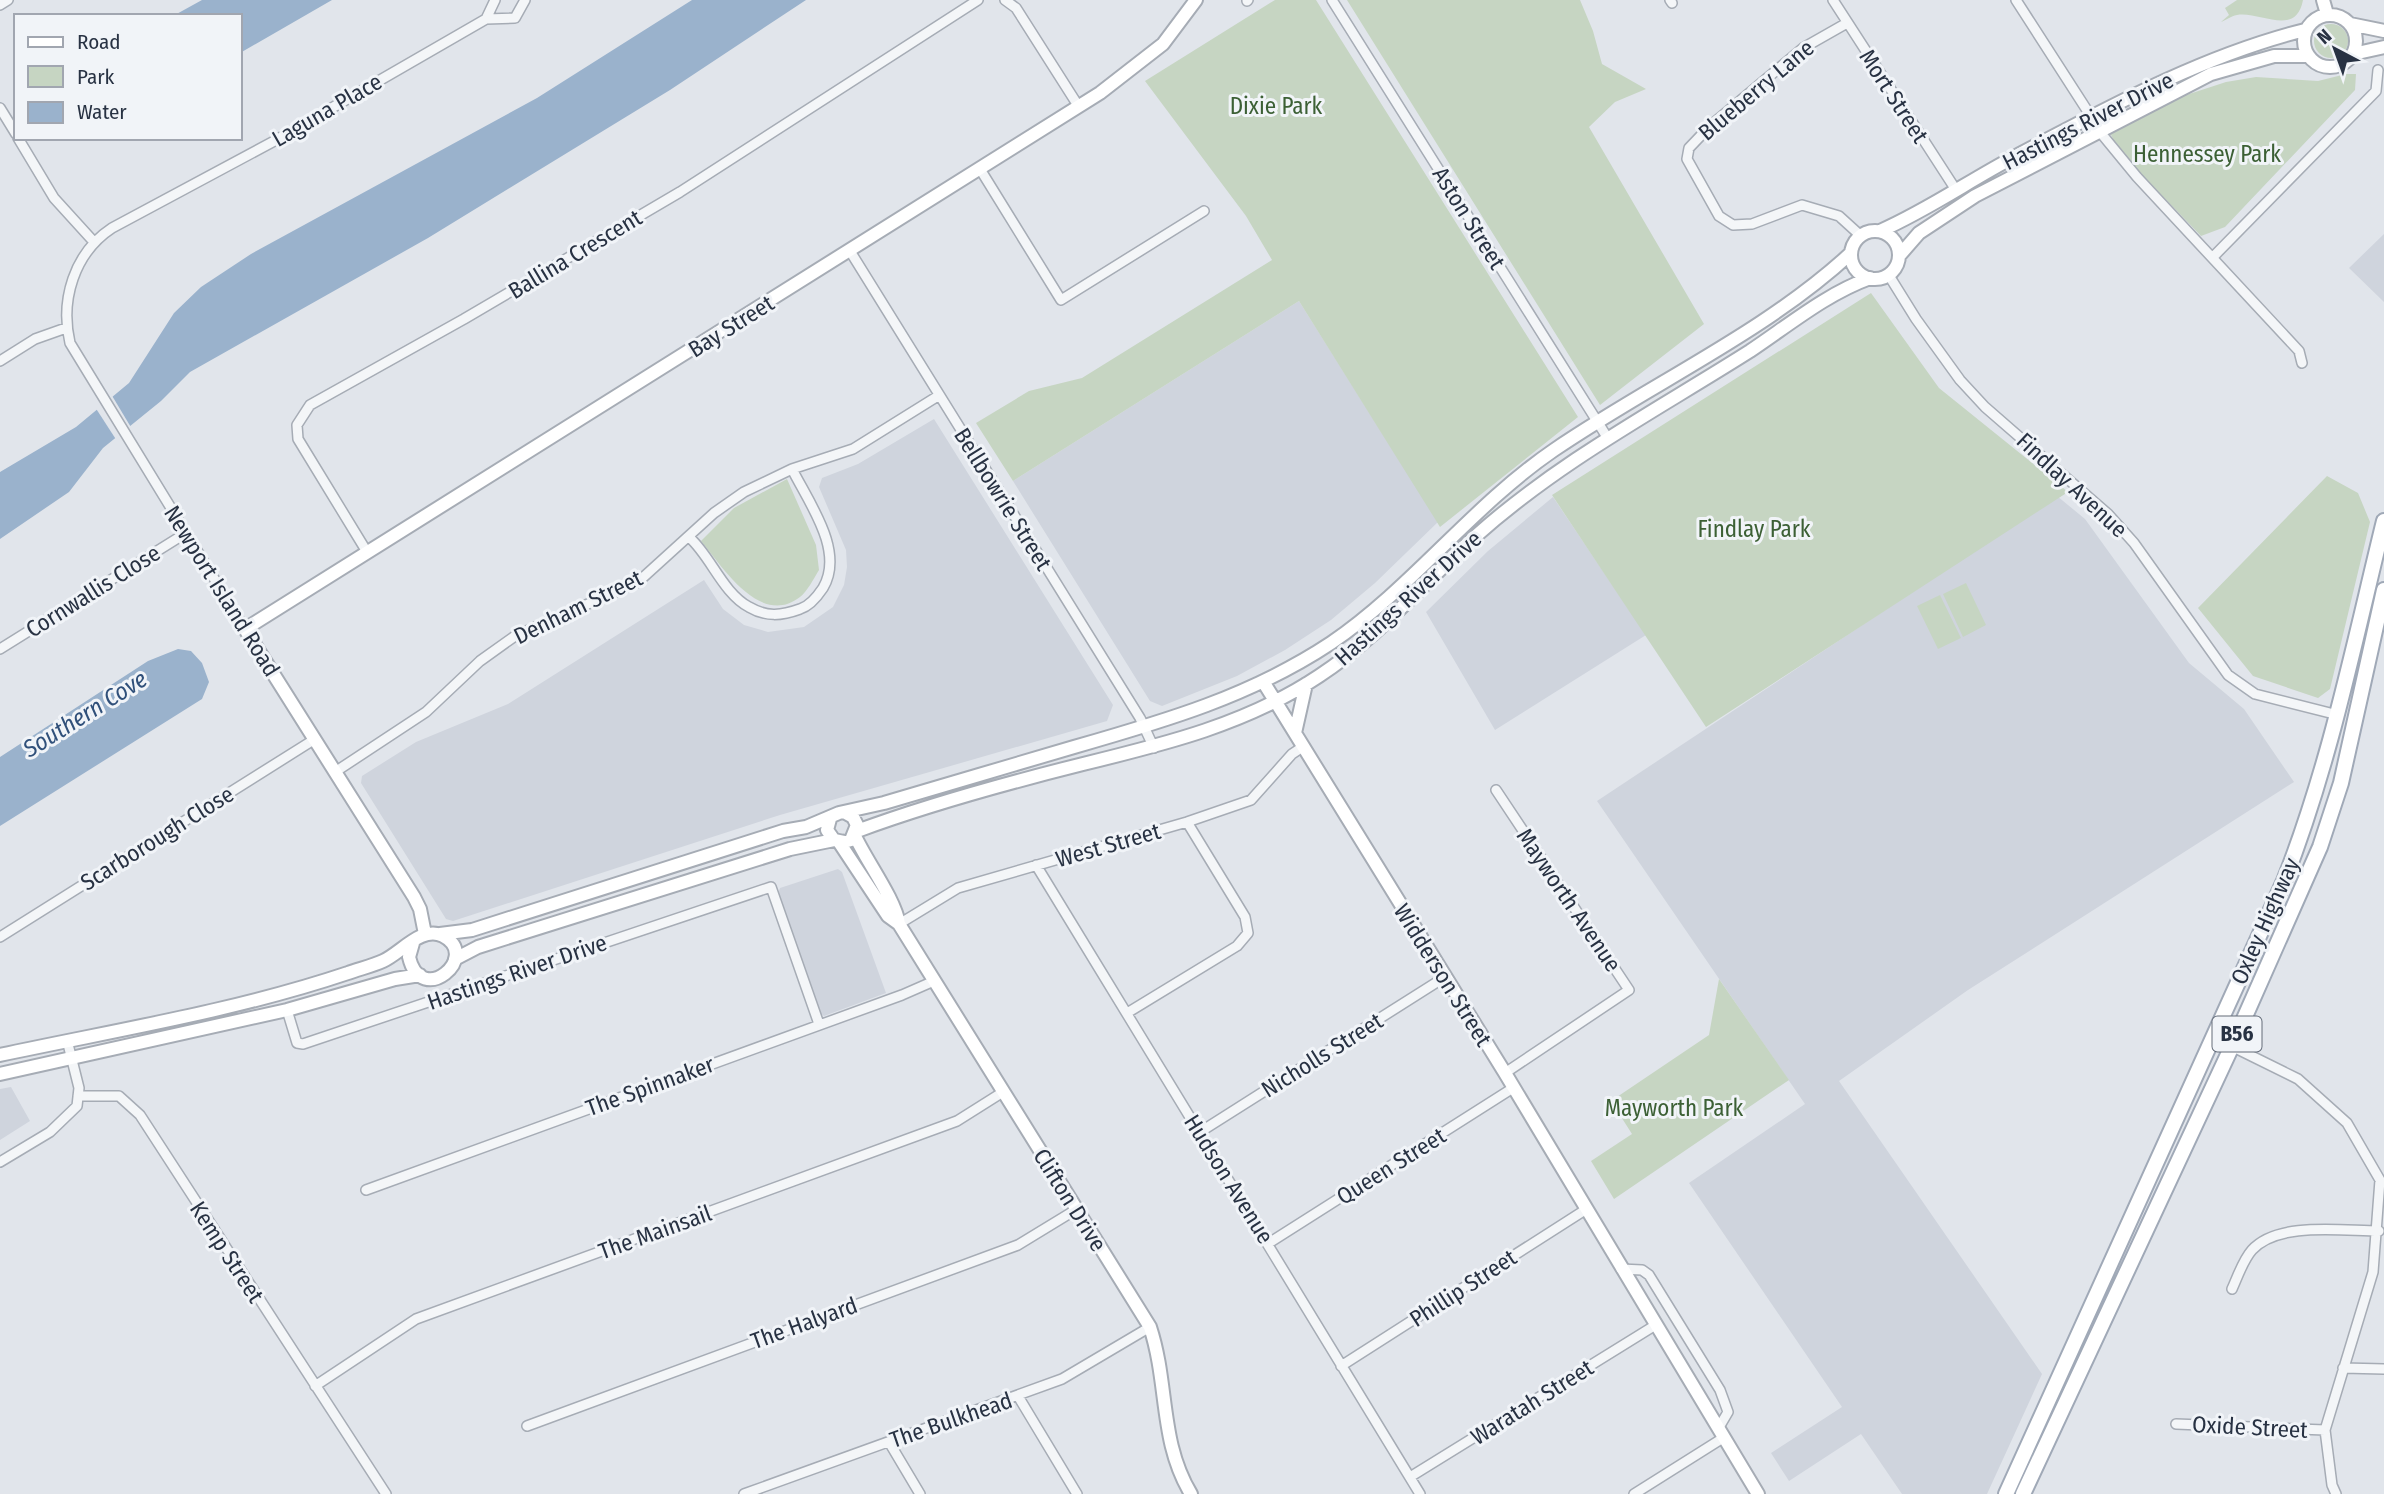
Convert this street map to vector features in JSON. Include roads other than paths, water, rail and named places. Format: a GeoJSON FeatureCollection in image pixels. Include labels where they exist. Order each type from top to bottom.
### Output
{"type":"FeatureCollection","features":[{"type":"Feature","properties":{"kind":"main road","name":"Bay Street"},"geometry":{"type":"LineString","coordinates":[[245,629],[1079,107],[1158,49],[1196,0]]}},
{"type":"Feature","properties":{"kind":"main road"},"geometry":{"type":"LineString","coordinates":[[2323,0],[2326,15]]}},
{"type":"Feature","properties":{"kind":"main road"},"geometry":{"type":"LineString","coordinates":[[2353,54],[2356,42],[2350,24],[2344,18],[2326,15],[2318,17],[2305,30],[2304,48],[2308,56],[2319,65],[2334,67],[2353,54],[2384,47]]}},
{"type":"Feature","properties":{"kind":"main road"},"geometry":{"type":"LineString","coordinates":[[2350,24],[2384,31]]}},
{"type":"Feature","properties":{"kind":"main road","name":"Hastings River Drive"},"geometry":{"type":"LineString","coordinates":[[1880,231],[2015,156],[2230,52],[2305,30]]}},
{"type":"Feature","properties":{"kind":"main road","name":"Hastings River Drive"},"geometry":{"type":"LineString","coordinates":[[1899,256],[1919,233],[1975,196],[2228,68],[2274,57],[2308,56]]}},
{"type":"Feature","properties":{"kind":"main road"},"geometry":{"type":"LineString","coordinates":[[1880,231],[1894,240],[1899,256],[1896,266],[1888,274],[1870,278],[1858,271],[1851,253],[1861,236],[1880,231]]}},
{"type":"Feature","properties":{"kind":"main road","name":"Hastings River Drive"},"geometry":{"type":"LineString","coordinates":[[844,813],[1145,727],[1218,703],[1264,683],[1332,642],[1369,613],[1481,507],[1550,452],[1767,317],[1822,278],[1851,253]]}},
{"type":"Feature","properties":{"kind":"main road","name":"Hastings River Drive"},"geometry":{"type":"LineString","coordinates":[[856,833],[1069,768],[1154,748],[1209,730],[1275,701],[1349,656],[1378,632],[1475,537],[1514,503],[1607,437],[1665,405],[1833,294],[1870,278]]}},
{"type":"Feature","properties":{"kind":"main road","name":"Oxley Highway"},"geometry":{"type":"LineString","coordinates":[[2006,1494],[2307,824],[2338,715],[2384,521]]}},
{"type":"Feature","properties":{"kind":"main road","name":"Oxley Highway"},"geometry":{"type":"LineString","coordinates":[[2023,1494],[2232,1046],[2319,847],[2341,783],[2384,590]]}},
{"type":"Feature","properties":{"kind":"main road","name":"Newport Island Road"},"geometry":{"type":"LineString","coordinates":[[245,629],[414,897],[420,909],[425,934]]}},
{"type":"Feature","properties":{"kind":"main road","name":"Widderson Street"},"geometry":{"type":"LineString","coordinates":[[1264,683],[1758,1494]]}},
{"type":"Feature","properties":{"kind":"main road"},"geometry":{"type":"LineString","coordinates":[[1295,733],[1306,684]]}},
{"type":"Feature","properties":{"kind":"main road"},"geometry":{"type":"LineString","coordinates":[[2338,715],[2356,719]]}},
{"type":"Feature","properties":{"kind":"main road"},"geometry":{"type":"LineString","coordinates":[[0,1055],[294,989],[384,961],[425,934],[472,930],[844,813],[855,820],[856,833],[836,841],[827,830],[830,819]]}},
{"type":"Feature","properties":{"kind":"main road","name":"Clifton Drive"},"geometry":{"type":"LineString","coordinates":[[856,833],[870,868],[897,911],[899,924]]}},
{"type":"Feature","properties":{"kind":"main road","name":"Hastings River Drive"},"geometry":{"type":"LineString","coordinates":[[455,959],[478,947],[751,861],[836,841]]}},
{"type":"Feature","properties":{"kind":"main road","name":"Clifton Drive"},"geometry":{"type":"LineString","coordinates":[[836,841],[888,916],[899,924],[1150,1327],[1161,1360],[1170,1448],[1177,1471],[1191,1494]]}},
{"type":"Feature","properties":{"kind":"main road"},"geometry":{"type":"LineString","coordinates":[[413,943],[409,957],[420,975],[427,978],[442,977],[455,959],[452,944],[440,934]]}},
{"type":"Feature","properties":{"kind":"main road","name":"Hastings River Drive"},"geometry":{"type":"LineString","coordinates":[[0,1074],[287,1010],[395,979],[420,975]]}},
{"type":"Feature","properties":{"kind":"street"},"geometry":{"type":"LineString","coordinates":[[0,5],[8,0]]}},
{"type":"Feature","properties":{"kind":"street"},"geometry":{"type":"LineString","coordinates":[[486,19],[495,0]]}},
{"type":"Feature","properties":{"kind":"street","name":"Laguna Place"},"geometry":{"type":"LineString","coordinates":[[94,242],[112,228],[278,139],[486,19],[515,18],[525,0]]}},
{"type":"Feature","properties":{"kind":"street","name":"Ballina Crescent"},"geometry":{"type":"LineString","coordinates":[[367,552],[298,439],[297,425],[310,405],[475,313],[680,191],[978,0]]}},
{"type":"Feature","properties":{"kind":"street"},"geometry":{"type":"LineString","coordinates":[[1004,0],[1016,8],[1079,107]]}},
{"type":"Feature","properties":{"kind":"street","name":"Aston Street"},"geometry":{"type":"LineString","coordinates":[[1332,0],[1607,437]]}},
{"type":"Feature","properties":{"kind":"street","name":"Mort Street"},"geometry":{"type":"LineString","coordinates":[[1833,0],[1956,190]]}},
{"type":"Feature","properties":{"kind":"street"},"geometry":{"type":"LineString","coordinates":[[2016,0],[2092,118]]}},
{"type":"Feature","properties":{"kind":"street","name":"Blueberry Lane"},"geometry":{"type":"LineString","coordinates":[[1847,23],[1803,48],[1710,126],[1689,148],[1687,159],[1690,169],[1719,216],[1734,225],[1752,223],[1802,205],[1839,216],[1861,236]]}},
{"type":"Feature","properties":{"kind":"street"},"geometry":{"type":"LineString","coordinates":[[2213,257],[2376,91],[2378,70]]}},
{"type":"Feature","properties":{"kind":"street"},"geometry":{"type":"LineString","coordinates":[[0,108],[14,131]]}},
{"type":"Feature","properties":{"kind":"street"},"geometry":{"type":"LineString","coordinates":[[2100,132],[2137,177],[2299,351],[2302,363]]}},
{"type":"Feature","properties":{"kind":"street"},"geometry":{"type":"LineString","coordinates":[[19,140],[54,198],[94,242]]}},
{"type":"Feature","properties":{"kind":"street"},"geometry":{"type":"LineString","coordinates":[[980,169],[1061,300],[1204,211]]}},
{"type":"Feature","properties":{"kind":"street","name":"Newport Island Road"},"geometry":{"type":"LineString","coordinates":[[94,242],[75,272],[69,290],[66,328],[70,344],[245,629]]}},
{"type":"Feature","properties":{"kind":"street","name":"Bellbowrie Street"},"geometry":{"type":"LineString","coordinates":[[850,251],[1145,727],[1154,748]]}},
{"type":"Feature","properties":{"kind":"street","name":"Findlay Avenue"},"geometry":{"type":"LineString","coordinates":[[1888,274],[1916,319],[1960,380],[1985,407],[2095,501],[2126,533],[2228,675],[2255,694],[2338,715]]}},
{"type":"Feature","properties":{"kind":"street"},"geometry":{"type":"LineString","coordinates":[[0,361],[35,339],[66,328]]}},
{"type":"Feature","properties":{"kind":"street","name":"Denham Street"},"geometry":{"type":"LineString","coordinates":[[335,772],[426,712],[480,661],[515,636],[638,582],[690,538],[714,513],[744,492],[792,469],[853,449],[938,396]]}},
{"type":"Feature","properties":{"kind":"street"},"geometry":{"type":"LineString","coordinates":[[690,538],[704,551],[746,606],[766,615],[786,614],[807,607],[830,576],[831,551],[792,469]]}},
{"type":"Feature","properties":{"kind":"street","name":"Cornwallis Close"},"geometry":{"type":"LineString","coordinates":[[0,649],[186,533]]}},
{"type":"Feature","properties":{"kind":"street","name":"Scarborough Close"},"geometry":{"type":"LineString","coordinates":[[0,937],[315,739]]}},
{"type":"Feature","properties":{"kind":"street","name":"West Street"},"geometry":{"type":"LineString","coordinates":[[899,924],[958,888],[1187,822],[1251,800],[1292,754],[1304,747]]}},
{"type":"Feature","properties":{"kind":"street","name":"Mayworth Avenue"},"geometry":{"type":"LineString","coordinates":[[1496,790],[1629,990],[1504,1073]]}},
{"type":"Feature","properties":{"kind":"street"},"geometry":{"type":"LineString","coordinates":[[1127,1013],[1237,946],[1248,933],[1244,917],[1187,822]]}},
{"type":"Feature","properties":{"kind":"street","name":"Hudson Avenue"},"geometry":{"type":"LineString","coordinates":[[1036,865],[1420,1494]]}},
{"type":"Feature","properties":{"kind":"street","name":"Hastings River Drive"},"geometry":{"type":"LineString","coordinates":[[287,1010],[297,1043],[303,1044],[771,887],[819,1024]]}},
{"type":"Feature","properties":{"kind":"street","name":"Nicholls Street"},"geometry":{"type":"LineString","coordinates":[[1200,1132],[1444,977]]}},
{"type":"Feature","properties":{"kind":"street","name":"The Spinnaker"},"geometry":{"type":"LineString","coordinates":[[366,1189],[902,995],[934,981]]}},
{"type":"Feature","properties":{"kind":"street"},"geometry":{"type":"LineString","coordinates":[[2213,1037],[2298,1079],[2347,1124],[2380,1180],[2379,1231],[2374,1272],[2325,1430],[2332,1485],[2336,1494]]}},
{"type":"Feature","properties":{"kind":"street"},"geometry":{"type":"LineString","coordinates":[[0,1162],[74,1111],[78,1096],[67,1040]]}},
{"type":"Feature","properties":{"kind":"street","name":"Queen Street"},"geometry":{"type":"LineString","coordinates":[[1269,1243],[1513,1088]]}},
{"type":"Feature","properties":{"kind":"street","name":"The Mainsail"},"geometry":{"type":"LineString","coordinates":[[315,1386],[416,1319],[957,1121],[1003,1092]]}},
{"type":"Feature","properties":{"kind":"street","name":"Kemp Street"},"geometry":{"type":"LineString","coordinates":[[78,1096],[119,1096],[141,1115],[386,1494]]}},
{"type":"Feature","properties":{"kind":"street","name":"The Halyard"},"geometry":{"type":"LineString","coordinates":[[527,1426],[1018,1245],[1077,1209]]}},
{"type":"Feature","properties":{"kind":"street","name":"Phillip Street"},"geometry":{"type":"LineString","coordinates":[[1341,1366],[1585,1210]]}},
{"type":"Feature","properties":{"kind":"street"},"geometry":{"type":"LineString","coordinates":[[2232,1289],[2249,1254],[2260,1243],[2278,1233],[2379,1231]]}},
{"type":"Feature","properties":{"kind":"street"},"geometry":{"type":"LineString","coordinates":[[1621,1269],[1642,1270],[1649,1275],[1720,1390],[1728,1412],[1720,1434],[1633,1494]]}},
{"type":"Feature","properties":{"kind":"street","name":"Waratah Street"},"geometry":{"type":"LineString","coordinates":[[1410,1477],[1654,1326]]}},
{"type":"Feature","properties":{"kind":"street","name":"The Bulkhead"},"geometry":{"type":"LineString","coordinates":[[744,1494],[761,1491],[1062,1379],[1150,1327]]}},
{"type":"Feature","properties":{"kind":"street"},"geometry":{"type":"LineString","coordinates":[[2343,1368],[2384,1368]]}},
{"type":"Feature","properties":{"kind":"street"},"geometry":{"type":"LineString","coordinates":[[1018,1396],[1077,1494]]}},
{"type":"Feature","properties":{"kind":"street","name":"Oxide Street"},"geometry":{"type":"LineString","coordinates":[[2176,1424],[2325,1430]]}},
{"type":"Feature","properties":{"kind":"street"},"geometry":{"type":"LineString","coordinates":[[889,1442],[920,1494]]}},
{"type":"Feature","properties":{"kind":"water"},"geometry":{"type":"Polygon","coordinates":[[[202,0],[332,0],[242,52],[242,14],[177,14],[202,0]]]}},
{"type":"Feature","properties":{"kind":"water"},"geometry":{"type":"Polygon","coordinates":[[[692,0],[806,0],[670,90],[428,238],[190,372],[161,401],[103,448],[69,492],[0,539],[0,472],[76,427],[129,383],[174,313],[201,287],[251,254],[537,98],[692,0]]]}},
{"type":"Feature","properties":{"kind":"water","name":"Southern Cove"},"geometry":{"type":"Polygon","coordinates":[[[178,649],[191,651],[202,663],[209,682],[202,699],[0,826],[0,757],[148,661],[178,649]]]}},
{"type":"Feature","properties":{"kind":"park label","name":"Dixie Park"},"geometry":{"type":"Point","coordinates":[1276,106]}},
{"type":"Feature","properties":{"kind":"park label","name":"Hennessey Park"},"geometry":{"type":"Point","coordinates":[2207,154]}},
{"type":"Feature","properties":{"kind":"park label","name":"Findlay Park"},"geometry":{"type":"Point","coordinates":[1754,529]}},
{"type":"Feature","properties":{"kind":"park label","name":"Mayworth Park"},"geometry":{"type":"Point","coordinates":[1674,1108]}}]}
